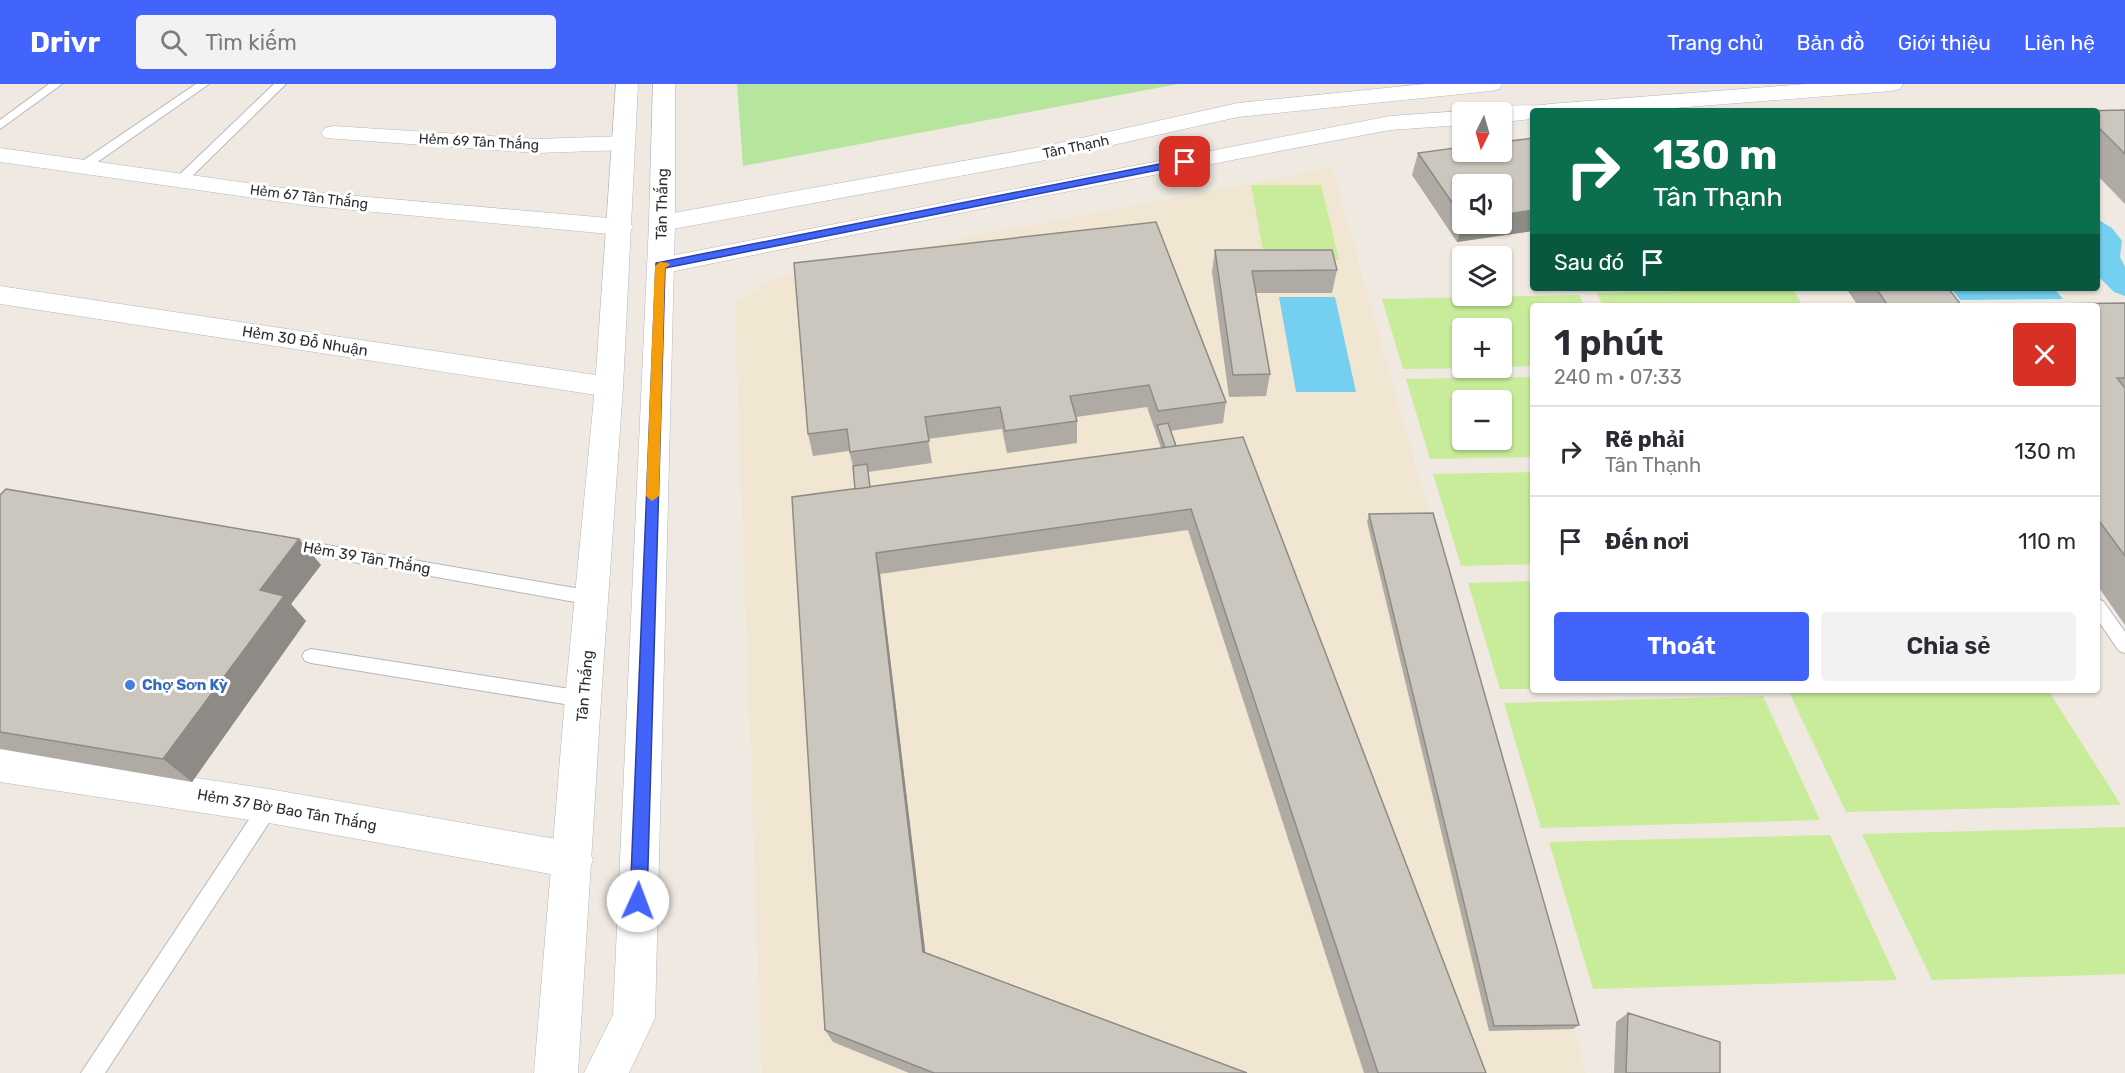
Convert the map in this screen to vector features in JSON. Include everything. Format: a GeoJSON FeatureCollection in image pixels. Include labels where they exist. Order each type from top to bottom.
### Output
{"type":"FeatureCollection","features":[{"type":"Feature","properties":{"kind":"street","name":"Tân Thắng"},"geometry":{"type":"LineString","coordinates":[[556,1073],[583,699],[609,387],[627,84]]}},
{"type":"Feature","properties":{"kind":"street","name":"Tân Thắng"},"geometry":{"type":"LineString","coordinates":[[606,1073],[634,1018],[662,223],[664,84]]}},
{"type":"Feature","properties":{"kind":"street","name":"Tân Thạnh"},"geometry":{"type":"LineString","coordinates":[[620,227],[662,223],[1041,154],[1238,110],[1491,84]]}},
{"type":"Feature","properties":{"kind":"street"},"geometry":{"type":"LineString","coordinates":[[1587,108],[1892,84]]}},
{"type":"Feature","properties":{"kind":"street"},"geometry":{"type":"LineString","coordinates":[[1512,114],[1530,112]]}},
{"type":"Feature","properties":{"kind":"street"},"geometry":{"type":"LineString","coordinates":[[616,274],[1390,123],[1452,119]]}},
{"type":"Feature","properties":{"kind":"street","name":"Hẻm 69 Tân Thắng"},"geometry":{"type":"LineString","coordinates":[[333,133],[537,146],[624,143]]}},
{"type":"Feature","properties":{"kind":"street","name":"Hẻm 67 Tân Thắng"},"geometry":{"type":"LineString","coordinates":[[0,155],[311,199],[620,227]]}},
{"type":"Feature","properties":{"kind":"street","name":"Hẻm 30 Đỗ Nhuận"},"geometry":{"type":"LineString","coordinates":[[0,295],[609,387]]}},
{"type":"Feature","properties":{"kind":"street","name":"Hẻm 37 Bờ Bao Tân Thắng"},"geometry":{"type":"LineString","coordinates":[[4,771],[269,806],[573,860]]}},
{"type":"Feature","properties":{"kind":"lane"},"geometry":{"type":"LineString","coordinates":[[0,126],[56,84]]}},
{"type":"Feature","properties":{"kind":"lane"},"geometry":{"type":"LineString","coordinates":[[82,167],[203,84]]}},
{"type":"Feature","properties":{"kind":"lane"},"geometry":{"type":"LineString","coordinates":[[180,181],[280,84]]}},
{"type":"Feature","properties":{"kind":"lane","name":"Hẻm 39 Tân Thắng"},"geometry":{"type":"LineString","coordinates":[[267,540],[592,598]]}},
{"type":"Feature","properties":{"kind":"lane"},"geometry":{"type":"LineString","coordinates":[[2100,610],[2125,646]]}},
{"type":"Feature","properties":{"kind":"lane"},"geometry":{"type":"LineString","coordinates":[[311,656],[583,699]]}},
{"type":"Feature","properties":{"kind":"lane"},"geometry":{"type":"LineString","coordinates":[[92,1073],[269,806]]}},
{"type":"Feature","properties":{"kind":"shaded area"},"geometry":{"type":"Polygon","coordinates":[[[1332,168],[1586,1073],[762,1073],[735,303],[772,280],[828,264],[1332,168]]]}},
{"type":"Feature","properties":{"kind":"green space"},"geometry":{"type":"Polygon","coordinates":[[[737,84],[1178,84],[743,166],[737,84]]]}},
{"type":"Feature","properties":{"kind":"green space"},"geometry":{"type":"Polygon","coordinates":[[[1251,185],[1321,185],[1339,260],[1265,261],[1251,185]]]}},
{"type":"Feature","properties":{"kind":"green space"},"geometry":{"type":"Polygon","coordinates":[[[1794,291],[1801,303],[1602,303],[1597,293],[1794,291]]]}},
{"type":"Feature","properties":{"kind":"green space"},"geometry":{"type":"Polygon","coordinates":[[[1579,295],[1583,303],[1530,303],[1530,366],[1512,367],[1512,318],[1452,318],[1452,368],[1403,369],[1382,299],[1452,298],[1452,306],[1512,306],[1512,296],[1579,295]]]}},
{"type":"Feature","properties":{"kind":"green space"},"geometry":{"type":"Polygon","coordinates":[[[1530,377],[1530,457],[1430,459],[1406,379],[1530,377]]]}},
{"type":"Feature","properties":{"kind":"green space"},"geometry":{"type":"Polygon","coordinates":[[[1530,472],[1530,564],[1461,566],[1433,474],[1530,472]]]}},
{"type":"Feature","properties":{"kind":"green space"},"geometry":{"type":"Polygon","coordinates":[[[1530,581],[1530,689],[1500,689],[1468,583],[1530,581]]]}},
{"type":"Feature","properties":{"kind":"green space"},"geometry":{"type":"Polygon","coordinates":[[[1789,693],[2050,693],[2121,805],[1846,812],[1789,693]]]}},
{"type":"Feature","properties":{"kind":"green space"},"geometry":{"type":"Polygon","coordinates":[[[1763,696],[1820,820],[1541,828],[1504,703],[1763,696]]]}},
{"type":"Feature","properties":{"kind":"green space"},"geometry":{"type":"Polygon","coordinates":[[[2125,827],[2125,974],[1932,980],[1862,834],[2125,827]]]}},
{"type":"Feature","properties":{"kind":"green space"},"geometry":{"type":"Polygon","coordinates":[[[1830,835],[1897,980],[1593,989],[1549,842],[1830,835]]]}},
{"type":"Feature","properties":{"kind":"water"},"geometry":{"type":"Polygon","coordinates":[[[2100,221],[2112,228],[2122,241],[2120,257],[2125,267],[2125,296],[2114,292],[2100,278],[2100,221]]]}},
{"type":"Feature","properties":{"kind":"water"},"geometry":{"type":"Polygon","coordinates":[[[1953,291],[2056,291],[2063,299],[1960,300],[1953,291]]]}},
{"type":"Feature","properties":{"kind":"water"},"geometry":{"type":"Polygon","coordinates":[[[1279,297],[1335,297],[1356,392],[1296,392],[1279,297]]]}},
{"type":"Feature","properties":{"kind":"building"},"geometry":{"type":"Polygon","coordinates":[[[2125,110],[2125,154],[2100,129],[2100,111],[2125,110]]]}},
{"type":"Feature","properties":{"kind":"building"},"geometry":{"type":"Polygon","coordinates":[[[1530,138],[1530,210],[1512,213],[1512,174],[1452,174],[1452,202],[1418,153],[1452,148],[1452,162],[1512,162],[1512,141],[1530,138]]]}},
{"type":"Feature","properties":{"kind":"building"},"geometry":{"type":"Polygon","coordinates":[[[1156,222],[1226,402],[1158,411],[1149,385],[1070,396],[1077,421],[1005,431],[1000,407],[925,417],[929,441],[850,452],[847,429],[808,434],[794,263],[1156,222]]]}},
{"type":"Feature","properties":{"kind":"building"},"geometry":{"type":"Polygon","coordinates":[[[1215,250],[1332,250],[1337,270],[1252,271],[1270,374],[1233,375],[1215,250]]]}},
{"type":"Feature","properties":{"kind":"building"},"geometry":{"type":"Polygon","coordinates":[[[1878,291],[1950,291],[1960,303],[1886,303],[1878,291]]]}},
{"type":"Feature","properties":{"kind":"building"},"geometry":{"type":"Polygon","coordinates":[[[2100,303],[2125,303],[2125,378],[2117,378],[2125,388],[2125,556],[2100,522],[2100,303]]]}},
{"type":"Feature","properties":{"kind":"building"},"geometry":{"type":"Polygon","coordinates":[[[1168,423],[1176,446],[1165,448],[1157,425],[1168,423]]]}},
{"type":"Feature","properties":{"kind":"building"},"geometry":{"type":"Polygon","coordinates":[[[1243,437],[1486,1073],[1378,1073],[1191,509],[876,553],[923,952],[1247,1073],[934,1073],[825,1030],[792,497],[1243,437]]]}},
{"type":"Feature","properties":{"kind":"building"},"geometry":{"type":"Polygon","coordinates":[[[867,464],[870,487],[855,489],[853,466],[867,464]]]}},
{"type":"Feature","properties":{"kind":"building","name":"Chợ Sơn Kỳ"},"geometry":{"type":"Polygon","coordinates":[[[6,489],[299,539],[260,590],[284,596],[163,759],[0,732],[0,495],[6,489]]]}},
{"type":"Feature","properties":{"kind":"building"},"geometry":{"type":"Polygon","coordinates":[[[1433,513],[1579,1025],[1494,1026],[1369,514],[1433,513]]]}},
{"type":"Feature","properties":{"kind":"building"},"geometry":{"type":"Polygon","coordinates":[[[1628,1013],[1720,1042],[1720,1073],[1626,1073],[1628,1013]]]}},
{"type":"Feature","properties":{"kind":"slow traffic"},"geometry":{"type":"LineString","coordinates":[[652,496],[660,266],[664,265]]}},
{"type":"Feature","properties":{"kind":"place","name":"Chợ Sơn Kỳ"},"geometry":{"type":"Point","coordinates":[130,685]}},
{"type":"Feature","properties":{"kind":"route"},"geometry":{"type":"LineString","coordinates":[[638,901],[660,266],[1185,162]]}}]}
